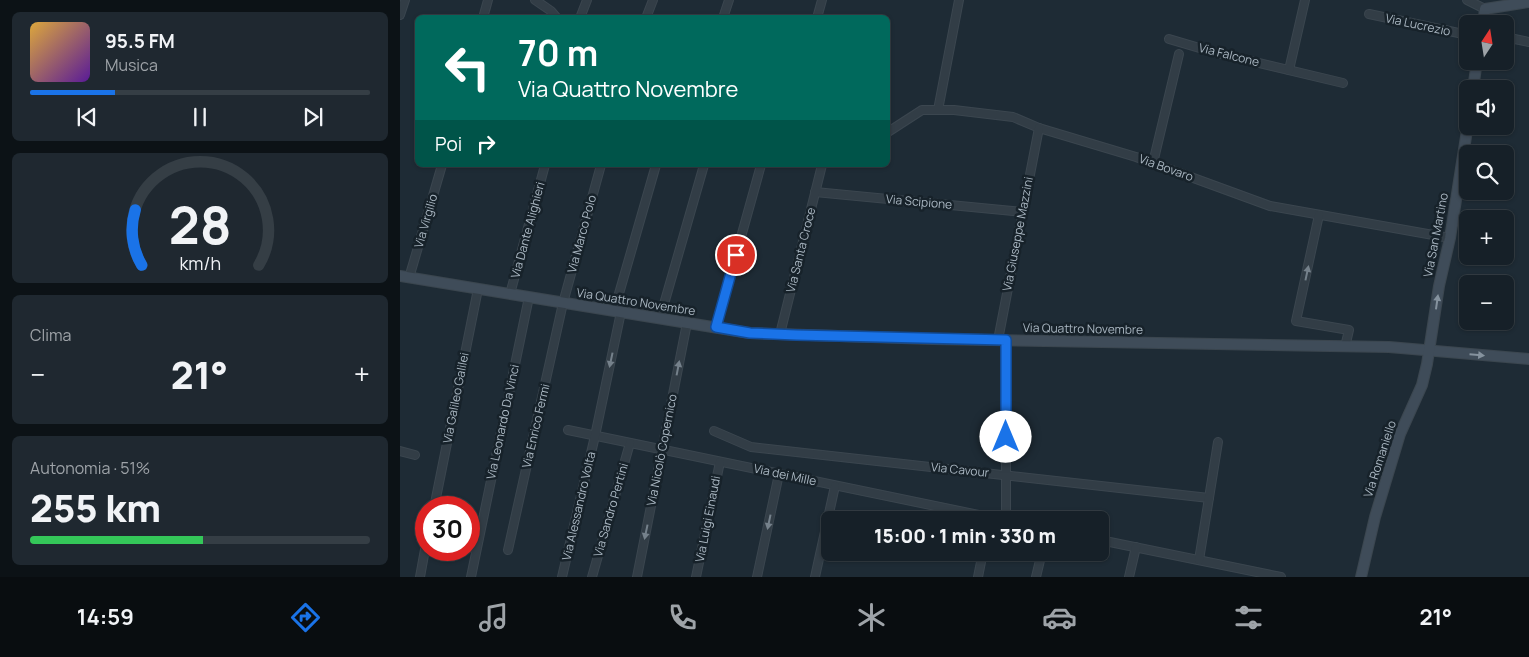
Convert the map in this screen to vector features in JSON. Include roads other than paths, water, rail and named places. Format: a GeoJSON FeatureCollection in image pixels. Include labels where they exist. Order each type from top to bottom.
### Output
{"type":"FeatureCollection","features":[{"type":"Feature","properties":{"kind":"street"},"geometry":{"type":"LineString","coordinates":[[400,15],[405,0]]}},
{"type":"Feature","properties":{"kind":"street"},"geometry":{"type":"LineString","coordinates":[[485,15],[488,0]]}},
{"type":"Feature","properties":{"kind":"street"},"geometry":{"type":"LineString","coordinates":[[535,0],[554,15]]}},
{"type":"Feature","properties":{"kind":"street"},"geometry":{"type":"LineString","coordinates":[[581,15],[587,0]]}},
{"type":"Feature","properties":{"kind":"street"},"geometry":{"type":"LineString","coordinates":[[647,15],[653,0]]}},
{"type":"Feature","properties":{"kind":"street"},"geometry":{"type":"LineString","coordinates":[[724,15],[729,0]]}},
{"type":"Feature","properties":{"kind":"street"},"geometry":{"type":"LineString","coordinates":[[819,15],[822,0]]}},
{"type":"Feature","properties":{"kind":"street"},"geometry":{"type":"LineString","coordinates":[[938,110],[959,0]]}},
{"type":"Feature","properties":{"kind":"street"},"geometry":{"type":"LineString","coordinates":[[1289,70],[1305,0]]}},
{"type":"Feature","properties":{"kind":"street"},"geometry":{"type":"LineString","coordinates":[[1467,0],[1485,10],[1529,2]]}},
{"type":"Feature","properties":{"kind":"street"},"geometry":{"type":"LineString","coordinates":[[1484,15],[1485,10]]}},
{"type":"Feature","properties":{"kind":"street","name":"Via Lucrezio"},"geometry":{"type":"LineString","coordinates":[[1369,14],[1459,33]]}},
{"type":"Feature","properties":{"kind":"street","name":"Via Falcone"},"geometry":{"type":"LineString","coordinates":[[1168,39],[1343,83]]}},
{"type":"Feature","properties":{"kind":"street"},"geometry":{"type":"LineString","coordinates":[[1514,40],[1529,42]]}},
{"type":"Feature","properties":{"kind":"street"},"geometry":{"type":"LineString","coordinates":[[1152,163],[1179,54]]}},
{"type":"Feature","properties":{"kind":"street","name":"Via Bovaro"},"geometry":{"type":"LineString","coordinates":[[890,131],[922,110],[954,110],[1013,117],[1039,128],[1152,163],[1270,206],[1450,238]]}},
{"type":"Feature","properties":{"kind":"street","name":"Via Giuseppe Mazzini"},"geometry":{"type":"LineString","coordinates":[[1004,511],[1006,475],[1002,340],[1039,128]]}},
{"type":"Feature","properties":{"kind":"street","name":"Via San Martino"},"geometry":{"type":"LineString","coordinates":[[1429,350],[1439,286],[1450,238],[1466,135]]}},
{"type":"Feature","properties":{"kind":"street","name":"Via Virgilio"},"geometry":{"type":"LineString","coordinates":[[405,277],[441,167]]}},
{"type":"Feature","properties":{"kind":"street","name":"Via Dante Alighieri"},"geometry":{"type":"LineString","coordinates":[[510,294],[544,167]]}},
{"type":"Feature","properties":{"kind":"street","name":"Via Marco Polo"},"geometry":{"type":"LineString","coordinates":[[563,303],[600,167]]}},
{"type":"Feature","properties":{"kind":"street","name":"Via Alessandro Volta"},"geometry":{"type":"LineString","coordinates":[[562,577],[595,436],[618,311],[655,167]]}},
{"type":"Feature","properties":{"kind":"street"},"geometry":{"type":"LineString","coordinates":[[660,318],[703,167]]}},
{"type":"Feature","properties":{"kind":"street"},"geometry":{"type":"LineString","coordinates":[[716,327],[760,167]]}},
{"type":"Feature","properties":{"kind":"street","name":"Via Santa Croce"},"geometry":{"type":"LineString","coordinates":[[780,334],[821,167]]}},
{"type":"Feature","properties":{"kind":"street","name":"Via Scipione"},"geometry":{"type":"LineString","coordinates":[[815,192],[1023,212]]}},
{"type":"Feature","properties":{"kind":"street"},"geometry":{"type":"LineString","coordinates":[[1319,215],[1296,321],[1349,330],[1345,347]]}},
{"type":"Feature","properties":{"kind":"street","name":"Via Quattro Novembre"},"geometry":{"type":"LineString","coordinates":[[405,277],[750,333],[1388,347],[1529,359]]}},
{"type":"Feature","properties":{"kind":"street","name":"Via Galileo Galilei"},"geometry":{"type":"LineString","coordinates":[[436,496],[478,289]]}},
{"type":"Feature","properties":{"kind":"street","name":"Via Leonardo Da Vinci"},"geometry":{"type":"LineString","coordinates":[[472,577],[529,297]]}},
{"type":"Feature","properties":{"kind":"street","name":"Via Enrico Fermi"},"geometry":{"type":"LineString","coordinates":[[508,550],[563,303]]}},
{"type":"Feature","properties":{"kind":"street","name":"Via Nicolò Copernico"},"geometry":{"type":"LineString","coordinates":[[637,577],[687,323]]}},
{"type":"Feature","properties":{"kind":"street","name":"Via Romaniello"},"geometry":{"type":"LineString","coordinates":[[1361,577],[1374,517],[1400,434],[1422,385],[1429,350]]}},
{"type":"Feature","properties":{"kind":"street","name":"Via dei Mille"},"geometry":{"type":"LineString","coordinates":[[568,430],[952,511]]}},
{"type":"Feature","properties":{"kind":"street","name":"Via Cavour"},"geometry":{"type":"LineString","coordinates":[[714,431],[751,447],[1209,498]]}},
{"type":"Feature","properties":{"kind":"street"},"geometry":{"type":"LineString","coordinates":[[1199,560],[1218,442]]}},
{"type":"Feature","properties":{"kind":"street","name":"Via Sandro Pertini"},"geometry":{"type":"LineString","coordinates":[[592,577],[630,443]]}},
{"type":"Feature","properties":{"kind":"street"},"geometry":{"type":"LineString","coordinates":[[400,451],[415,455]]}},
{"type":"Feature","properties":{"kind":"street","name":"Via Luigi Einaudi"},"geometry":{"type":"LineString","coordinates":[[696,577],[720,462]]}},
{"type":"Feature","properties":{"kind":"street"},"geometry":{"type":"LineString","coordinates":[[757,577],[779,474]]}},
{"type":"Feature","properties":{"kind":"street"},"geometry":{"type":"LineString","coordinates":[[815,577],[835,486]]}},
{"type":"Feature","properties":{"kind":"street"},"geometry":{"type":"LineString","coordinates":[[1109,542],[1282,577]]}},
{"type":"Feature","properties":{"kind":"street"},"geometry":{"type":"LineString","coordinates":[[1129,577],[1136,547]]}},
{"type":"Feature","properties":{"kind":"street"},"geometry":{"type":"LineString","coordinates":[[420,577],[423,561]]}},
{"type":"Feature","properties":{"kind":"street"},"geometry":{"type":"LineString","coordinates":[[978,577],[981,561]]}},
{"type":"Feature","properties":{"kind":"street"},"geometry":{"type":"LineString","coordinates":[[1036,577],[1040,561]]}}]}
